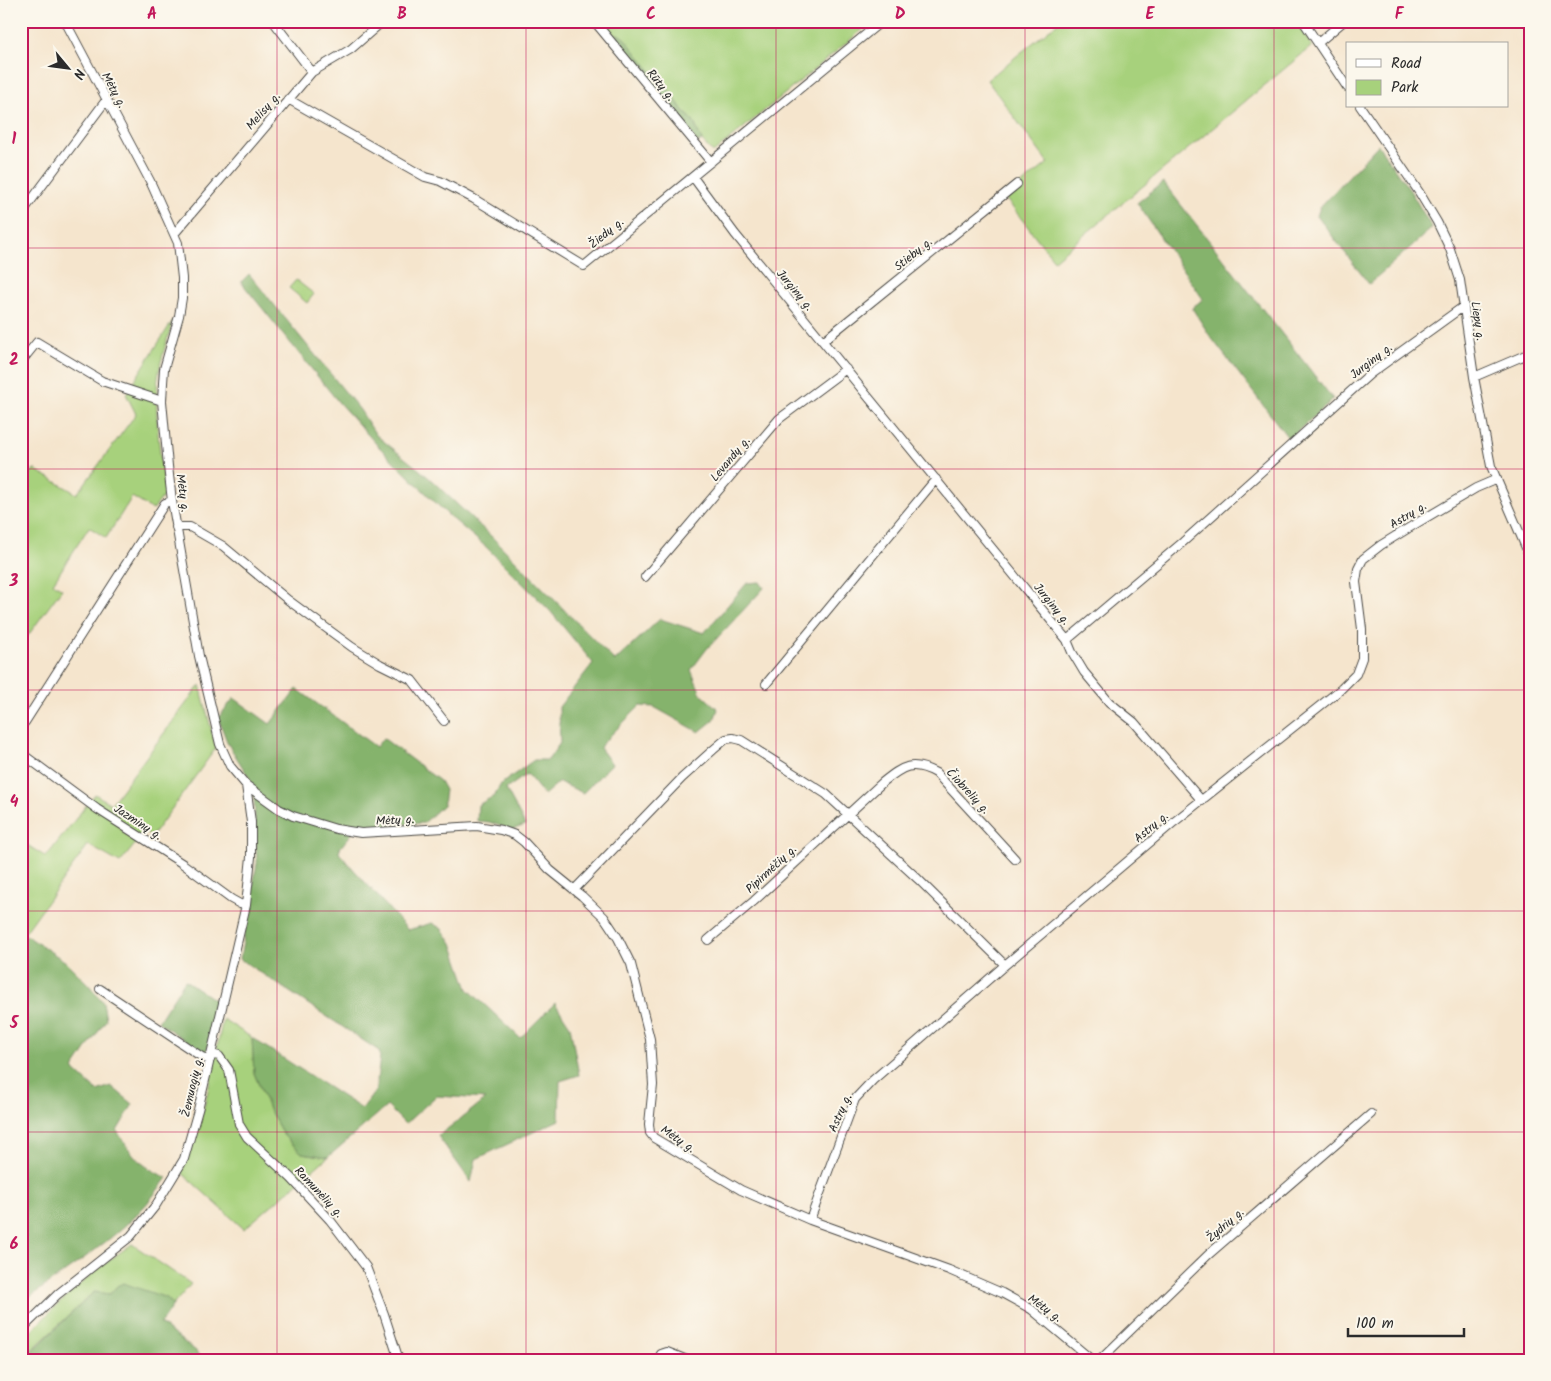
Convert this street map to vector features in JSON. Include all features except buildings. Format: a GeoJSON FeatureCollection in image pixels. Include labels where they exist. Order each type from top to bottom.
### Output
{"type":"FeatureCollection","features":[{"type":"Feature","properties":{"kind":"street","name":"Mėtų g."},"geometry":{"type":"LineString","coordinates":[[65,21],[150,181],[175,233],[181,260],[182,298],[164,369],[162,401],[172,501],[199,656],[220,744],[230,766],[246,785],[264,799],[293,816],[336,829],[361,833],[477,826],[516,835],[550,870],[604,917],[618,938],[631,964],[650,1039],[653,1085],[649,1124],[650,1133],[654,1138],[741,1190],[810,1220],[949,1270],[1002,1293],[1031,1310],[1092,1360]]}},
{"type":"Feature","properties":{"kind":"street"},"geometry":{"type":"LineString","coordinates":[[273,21],[312,72]]}},
{"type":"Feature","properties":{"kind":"street","name":"Melisų g."},"geometry":{"type":"LineString","coordinates":[[175,233],[312,72],[351,49],[383,21]]}},
{"type":"Feature","properties":{"kind":"street","name":"Rūtų g."},"geometry":{"type":"LineString","coordinates":[[594,21],[712,162]]}},
{"type":"Feature","properties":{"kind":"street","name":"Žiedų g."},"geometry":{"type":"LineString","coordinates":[[288,99],[425,177],[440,181],[474,199],[584,266],[882,21]]}},
{"type":"Feature","properties":{"kind":"street"},"geometry":{"type":"LineString","coordinates":[[1303,21],[1346,85]]}},
{"type":"Feature","properties":{"kind":"street"},"geometry":{"type":"LineString","coordinates":[[1318,43],[1344,21]]}},
{"type":"Feature","properties":{"kind":"street"},"geometry":{"type":"LineString","coordinates":[[21,214],[107,99]]}},
{"type":"Feature","properties":{"kind":"street","name":"Liepų g."},"geometry":{"type":"LineString","coordinates":[[1361,108],[1419,192],[1450,249],[1460,280],[1474,377],[1491,466],[1530,557]]}},
{"type":"Feature","properties":{"kind":"street","name":"Jurginų g."},"geometry":{"type":"LineString","coordinates":[[693,177],[735,234],[1067,640],[1183,542],[1370,374],[1464,306]]}},
{"type":"Feature","properties":{"kind":"street","name":"Stiebų g."},"geometry":{"type":"LineString","coordinates":[[824,341],[1017,184]]}},
{"type":"Feature","properties":{"kind":"street"},"geometry":{"type":"LineString","coordinates":[[21,362],[36,342],[102,380],[162,401]]}},
{"type":"Feature","properties":{"kind":"street"},"geometry":{"type":"LineString","coordinates":[[1474,377],[1530,353]]}},
{"type":"Feature","properties":{"kind":"street","name":"Levandų g."},"geometry":{"type":"LineString","coordinates":[[644,577],[779,419],[846,368]]}},
{"type":"Feature","properties":{"kind":"street"},"geometry":{"type":"LineString","coordinates":[[766,684],[936,479]]}},
{"type":"Feature","properties":{"kind":"street","name":"Astrų g."},"geometry":{"type":"LineString","coordinates":[[810,1220],[855,1099],[895,1060],[1005,965],[1202,801],[1340,690],[1356,674],[1362,658],[1362,629],[1356,582],[1358,569],[1363,559],[1380,545],[1476,488],[1497,479]]}},
{"type":"Feature","properties":{"kind":"street"},"geometry":{"type":"LineString","coordinates":[[25,722],[165,503],[172,501]]}},
{"type":"Feature","properties":{"kind":"street"},"geometry":{"type":"LineString","coordinates":[[176,527],[190,527],[223,546],[283,596],[352,647],[412,680],[444,721]]}},
{"type":"Feature","properties":{"kind":"street"},"geometry":{"type":"LineString","coordinates":[[1067,640],[1084,672],[1109,702],[1134,722],[1202,801]]}},
{"type":"Feature","properties":{"kind":"street"},"geometry":{"type":"LineString","coordinates":[[574,890],[682,778],[726,739],[732,738],[741,740],[826,794],[918,879],[1005,965]]}},
{"type":"Feature","properties":{"kind":"street","name":"Jazminų g."},"geometry":{"type":"LineString","coordinates":[[21,753],[105,814],[183,864],[240,904],[246,905]]}},
{"type":"Feature","properties":{"kind":"street","name":"Čiobrelių g."},"geometry":{"type":"LineString","coordinates":[[848,814],[899,769],[907,766],[923,767],[936,774],[1015,859]]}},
{"type":"Feature","properties":{"kind":"street","name":"Žemuogių g."},"geometry":{"type":"LineString","coordinates":[[21,1330],[58,1294],[131,1236],[156,1205],[184,1160],[190,1143],[246,905],[251,857],[251,822],[246,785]]}},
{"type":"Feature","properties":{"kind":"street","name":"Pipirmėčių g."},"geometry":{"type":"LineString","coordinates":[[708,940],[754,901],[848,814]]}},
{"type":"Feature","properties":{"kind":"street","name":"Ramunėlių g."},"geometry":{"type":"LineString","coordinates":[[100,990],[202,1057],[219,1056],[229,1070],[240,1124],[247,1137],[291,1178],[330,1220],[366,1267],[399,1360]]}},
{"type":"Feature","properties":{"kind":"street","name":"Žydrių g."},"geometry":{"type":"LineString","coordinates":[[1100,1360],[1208,1255],[1371,1114]]}},
{"type":"Feature","properties":{"kind":"street"},"geometry":{"type":"LineString","coordinates":[[658,1360],[663,1352],[687,1360]]}},
{"type":"Feature","properties":{"kind":"green space"},"geometry":{"type":"Polygon","coordinates":[[[602,21],[873,21],[713,153],[702,141],[693,120],[683,111],[670,91],[624,38],[618,34],[614,36],[602,21]]]}},
{"type":"Feature","properties":{"kind":"green space"},"geometry":{"type":"Polygon","coordinates":[[[1060,21],[1295,21],[1312,46],[1054,260],[1005,198],[1048,163],[987,80],[1060,21]]]}},
{"type":"Feature","properties":{"kind":"green space"},"geometry":{"type":"Polygon","coordinates":[[[618,34],[624,38],[670,91],[683,111],[693,120],[702,141],[697,143],[672,108],[664,103],[657,88],[632,62],[614,36],[618,34]]]}},
{"type":"Feature","properties":{"kind":"green space"},"geometry":{"type":"Polygon","coordinates":[[[1378,145],[1411,192],[1432,228],[1369,284],[1317,216],[1320,207],[1378,145]]]}},
{"type":"Feature","properties":{"kind":"green space"},"geometry":{"type":"Polygon","coordinates":[[[1163,182],[1333,399],[1289,439],[1210,336],[1192,308],[1203,299],[1137,203],[1163,182]]]}},
{"type":"Feature","properties":{"kind":"green space"},"geometry":{"type":"Polygon","coordinates":[[[249,274],[360,410],[376,435],[426,475],[493,538],[615,661],[660,619],[704,633],[747,583],[760,582],[764,588],[706,650],[691,670],[701,694],[718,709],[714,720],[699,732],[654,707],[640,706],[602,744],[600,748],[612,764],[583,793],[559,782],[544,795],[527,774],[506,789],[525,825],[512,830],[489,822],[477,821],[478,805],[494,796],[501,784],[534,760],[548,760],[560,743],[559,707],[593,663],[551,612],[486,547],[447,514],[379,447],[340,404],[241,282],[249,274]]]}},
{"type":"Feature","properties":{"kind":"green space"},"geometry":{"type":"Polygon","coordinates":[[[296,280],[314,294],[307,303],[289,288],[296,280]]]}},
{"type":"Feature","properties":{"kind":"green space"},"geometry":{"type":"Polygon","coordinates":[[[173,320],[161,362],[157,389],[158,428],[165,494],[153,510],[132,497],[106,538],[89,527],[53,583],[62,589],[21,645],[21,476],[26,480],[34,469],[77,494],[136,414],[126,394],[173,320]]]}},
{"type":"Feature","properties":{"kind":"green space"},"geometry":{"type":"Polygon","coordinates":[[[200,685],[216,748],[152,836],[145,832],[120,863],[88,845],[24,934],[21,934],[21,841],[46,857],[95,794],[111,804],[200,685]]]}},
{"type":"Feature","properties":{"kind":"green space"},"geometry":{"type":"Polygon","coordinates":[[[297,689],[376,747],[383,738],[440,781],[445,790],[443,805],[424,823],[358,826],[340,848],[339,853],[408,930],[432,923],[442,929],[452,943],[468,989],[520,1038],[555,1003],[570,1026],[579,1075],[560,1081],[559,1120],[476,1159],[471,1182],[438,1136],[486,1099],[436,1096],[405,1124],[387,1106],[328,1157],[302,1153],[284,1136],[269,1109],[254,1073],[252,1038],[362,1109],[376,1090],[380,1056],[379,1051],[240,959],[257,863],[254,798],[250,779],[228,744],[218,718],[234,698],[270,724],[297,689]]]}},
{"type":"Feature","properties":{"kind":"green space"},"geometry":{"type":"Polygon","coordinates":[[[21,934],[24,934],[66,962],[103,1002],[106,1020],[73,1069],[97,1091],[111,1086],[133,1104],[117,1131],[143,1164],[167,1178],[144,1207],[127,1224],[98,1248],[21,1304],[21,934]]]}},
{"type":"Feature","properties":{"kind":"green space"},"geometry":{"type":"Polygon","coordinates":[[[185,980],[219,1003],[206,1054],[158,1022],[185,980]]]}},
{"type":"Feature","properties":{"kind":"green space"},"geometry":{"type":"Polygon","coordinates":[[[223,1019],[252,1038],[254,1073],[269,1109],[284,1136],[302,1153],[328,1157],[244,1229],[181,1172],[196,1135],[223,1019]]]}},
{"type":"Feature","properties":{"kind":"green space"},"geometry":{"type":"Polygon","coordinates":[[[132,1244],[191,1284],[173,1305],[167,1298],[117,1286],[110,1294],[94,1292],[21,1360],[21,1343],[46,1315],[102,1266],[132,1244]]]}},
{"type":"Feature","properties":{"kind":"green space"},"geometry":{"type":"Polygon","coordinates":[[[123,1283],[167,1298],[173,1305],[160,1324],[196,1351],[201,1360],[23,1360],[94,1292],[110,1294],[117,1286],[123,1283]]]}}]}
